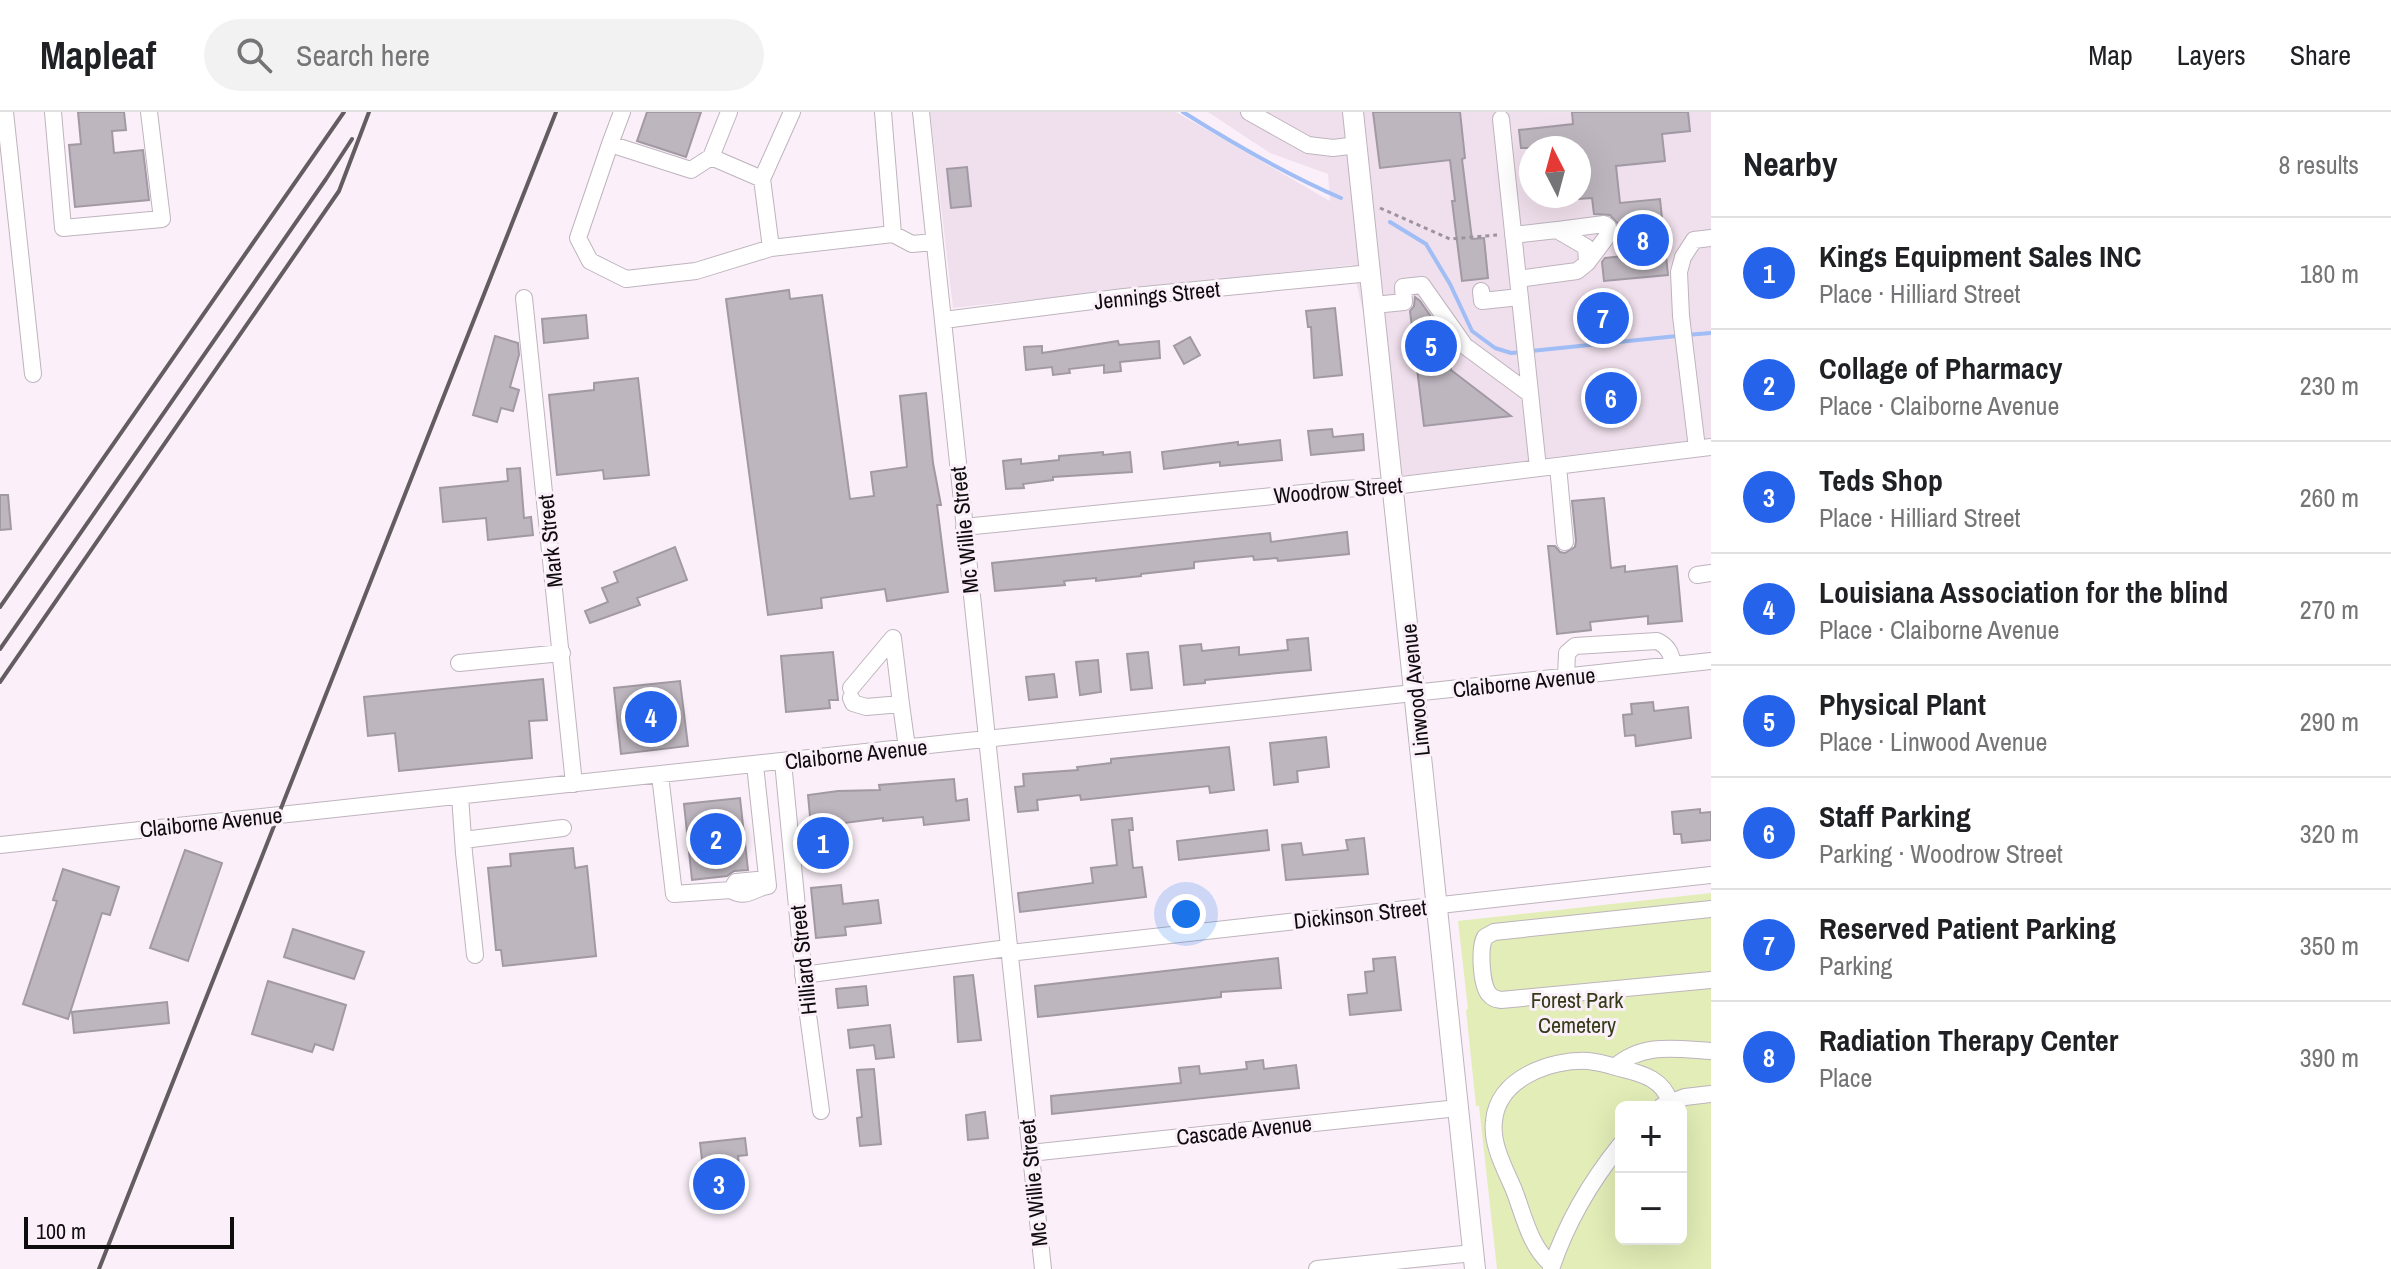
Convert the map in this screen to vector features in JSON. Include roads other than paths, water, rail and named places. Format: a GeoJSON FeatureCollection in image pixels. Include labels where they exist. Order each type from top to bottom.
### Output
{"type":"FeatureCollection","features":[{"type":"Feature","properties":{"kind":"main road","name":"Linwood Avenue"},"geometry":{"type":"LineString","coordinates":[[1353,112],[1474,1261]]}},
{"type":"Feature","properties":{"kind":"street"},"geometry":{"type":"LineString","coordinates":[[5,112],[33,374]]}},
{"type":"Feature","properties":{"kind":"street"},"geometry":{"type":"LineString","coordinates":[[53,112],[63,228],[162,219],[149,112]]}},
{"type":"Feature","properties":{"kind":"street"},"geometry":{"type":"LineString","coordinates":[[622,112],[578,238],[590,261],[626,279],[696,271],[771,248],[893,234],[912,244],[934,242]]}},
{"type":"Feature","properties":{"kind":"street"},"geometry":{"type":"LineString","coordinates":[[610,144],[691,170],[711,157],[729,112]]}},
{"type":"Feature","properties":{"kind":"street"},"geometry":{"type":"LineString","coordinates":[[771,248],[762,179],[792,112]]}},
{"type":"Feature","properties":{"kind":"street"},"geometry":{"type":"LineString","coordinates":[[883,112],[893,234]]}},
{"type":"Feature","properties":{"kind":"street","name":"Mc Willie Street"},"geometry":{"type":"LineString","coordinates":[[921,112],[1043,1269]]}},
{"type":"Feature","properties":{"kind":"street"},"geometry":{"type":"LineString","coordinates":[[1249,112],[1308,145],[1333,148],[1357,145]]}},
{"type":"Feature","properties":{"kind":"street"},"geometry":{"type":"LineString","coordinates":[[1501,119],[1538,468]]}},
{"type":"Feature","properties":{"kind":"street"},"geometry":{"type":"LineString","coordinates":[[711,157],[762,179]]}},
{"type":"Feature","properties":{"kind":"street"},"geometry":{"type":"LineString","coordinates":[[1513,234],[1604,224],[1608,227],[1608,235],[1577,271],[1518,279]]}},
{"type":"Feature","properties":{"kind":"street"},"geometry":{"type":"LineString","coordinates":[[1557,230],[1586,247],[1587,263]]}},
{"type":"Feature","properties":{"kind":"street"},"geometry":{"type":"LineString","coordinates":[[1704,448],[1685,353],[1679,272],[1683,257],[1694,240],[1711,238]]}},
{"type":"Feature","properties":{"kind":"street","name":"Jennings Street"},"geometry":{"type":"LineString","coordinates":[[944,320],[1124,297],[1371,273]]}},
{"type":"Feature","properties":{"kind":"street"},"geometry":{"type":"LineString","coordinates":[[1374,305],[1404,302],[1403,287],[1422,285],[1465,346],[1530,394]]}},
{"type":"Feature","properties":{"kind":"street"},"geometry":{"type":"LineString","coordinates":[[1481,291],[1482,301],[1520,297]]}},
{"type":"Feature","properties":{"kind":"street","name":"Mark Street"},"geometry":{"type":"LineString","coordinates":[[524,298],[574,784]]}},
{"type":"Feature","properties":{"kind":"street","name":"Woodrow Street"},"geometry":{"type":"LineString","coordinates":[[964,527],[1394,486],[1704,448]]}},
{"type":"Feature","properties":{"kind":"street"},"geometry":{"type":"LineString","coordinates":[[1558,466],[1565,542]]}},
{"type":"Feature","properties":{"kind":"street"},"geometry":{"type":"LineString","coordinates":[[901,704],[866,707],[853,703],[851,693],[893,638],[907,748]]}},
{"type":"Feature","properties":{"kind":"street"},"geometry":{"type":"LineString","coordinates":[[1566,677],[1567,653],[1575,646],[1657,641],[1666,646],[1673,665]]}},
{"type":"Feature","properties":{"kind":"street"},"geometry":{"type":"LineString","coordinates":[[459,663],[562,653]]}},
{"type":"Feature","properties":{"kind":"street","name":"Claiborne Avenue"},"geometry":{"type":"LineString","coordinates":[[0,845],[1711,661]]}},
{"type":"Feature","properties":{"kind":"street","name":"Hilliard Street"},"geometry":{"type":"LineString","coordinates":[[783,762],[803,975],[821,1111]]}},
{"type":"Feature","properties":{"kind":"street"},"geometry":{"type":"LineString","coordinates":[[755,765],[765,882]]}},
{"type":"Feature","properties":{"kind":"street"},"geometry":{"type":"LineString","coordinates":[[660,775],[674,894],[731,890],[736,882],[765,882],[794,875]]}},
{"type":"Feature","properties":{"kind":"street"},"geometry":{"type":"LineString","coordinates":[[460,796],[475,955]]}},
{"type":"Feature","properties":{"kind":"street"},"geometry":{"type":"LineString","coordinates":[[463,840],[563,828]]}},
{"type":"Feature","properties":{"kind":"street","name":"Dickinson Street"},"geometry":{"type":"LineString","coordinates":[[803,975],[1711,875]]}},
{"type":"Feature","properties":{"kind":"street"},"geometry":{"type":"LineString","coordinates":[[1711,909],[1494,932],[1485,937],[1481,949],[1486,988],[1491,997],[1501,1000],[1711,980]]}},
{"type":"Feature","properties":{"kind":"street"},"geometry":{"type":"LineString","coordinates":[[1615,1067],[1630,1055],[1655,1049],[1711,1051]]}},
{"type":"Feature","properties":{"kind":"street"},"geometry":{"type":"LineString","coordinates":[[1615,1153],[1580,1205],[1564,1234],[1552,1267],[1534,1243],[1497,1147],[1493,1127],[1503,1094],[1516,1082],[1548,1066],[1586,1061],[1639,1073],[1659,1083],[1667,1094],[1666,1101]]}},
{"type":"Feature","properties":{"kind":"street"},"geometry":{"type":"LineString","coordinates":[[1675,1101],[1711,1094]]}},
{"type":"Feature","properties":{"kind":"street","name":"Cascade Avenue"},"geometry":{"type":"LineString","coordinates":[[1030,1153],[1458,1108]]}},
{"type":"Feature","properties":{"kind":"street"},"geometry":{"type":"LineString","coordinates":[[1317,1269],[1474,1261]]}},
{"type":"Feature","properties":{"kind":"waterway"},"geometry":{"type":"LineString","coordinates":[[1183,112],[1260,158],[1341,198]]}},
{"type":"Feature","properties":{"kind":"waterway"},"geometry":{"type":"LineString","coordinates":[[1390,222],[1426,244],[1450,284],[1472,331],[1495,348],[1511,353],[1522,352]]}},
{"type":"Feature","properties":{"kind":"waterway"},"geometry":{"type":"LineString","coordinates":[[1686,335],[1711,333]]}},
{"type":"Feature","properties":{"kind":"waterway"},"geometry":{"type":"LineString","coordinates":[[1531,351],[1677,336]]}},
{"type":"Feature","properties":{"kind":"railway"},"geometry":{"type":"LineString","coordinates":[[0,607],[344,112]]}},
{"type":"Feature","properties":{"kind":"railway"},"geometry":{"type":"LineString","coordinates":[[0,682],[339,191],[369,112]]}},
{"type":"Feature","properties":{"kind":"railway"},"geometry":{"type":"LineString","coordinates":[[99,1269],[556,112]]}},
{"type":"Feature","properties":{"kind":"railway"},"geometry":{"type":"LineString","coordinates":[[0,649],[352,139]]}},
{"type":"Feature","properties":{"kind":"place","name":"Radiation Therapy Center"},"geometry":{"type":"Point","coordinates":[1643,240]}},
{"type":"Feature","properties":{"kind":"place","name":"Reserved Patient Parking"},"geometry":{"type":"Point","coordinates":[1603,318]}},
{"type":"Feature","properties":{"kind":"place","name":"Physical Plant"},"geometry":{"type":"Point","coordinates":[1431,346]}},
{"type":"Feature","properties":{"kind":"place","name":"Staff Parking"},"geometry":{"type":"Point","coordinates":[1611,398]}},
{"type":"Feature","properties":{"kind":"place","name":"Louisiana Association for the blind"},"geometry":{"type":"Point","coordinates":[651,717]}},
{"type":"Feature","properties":{"kind":"place","name":"Collage of Pharmacy"},"geometry":{"type":"Point","coordinates":[716,839]}},
{"type":"Feature","properties":{"kind":"place","name":"Kings Equipment Sales INC"},"geometry":{"type":"Point","coordinates":[823,843]}},
{"type":"Feature","properties":{"kind":"place","name":"Teds Shop"},"geometry":{"type":"Point","coordinates":[719,1184]}},
{"type":"Feature","properties":{"kind":"park label","name":"Forest Park Cemetery"},"geometry":{"type":"Point","coordinates":[1577,1012]}}]}
